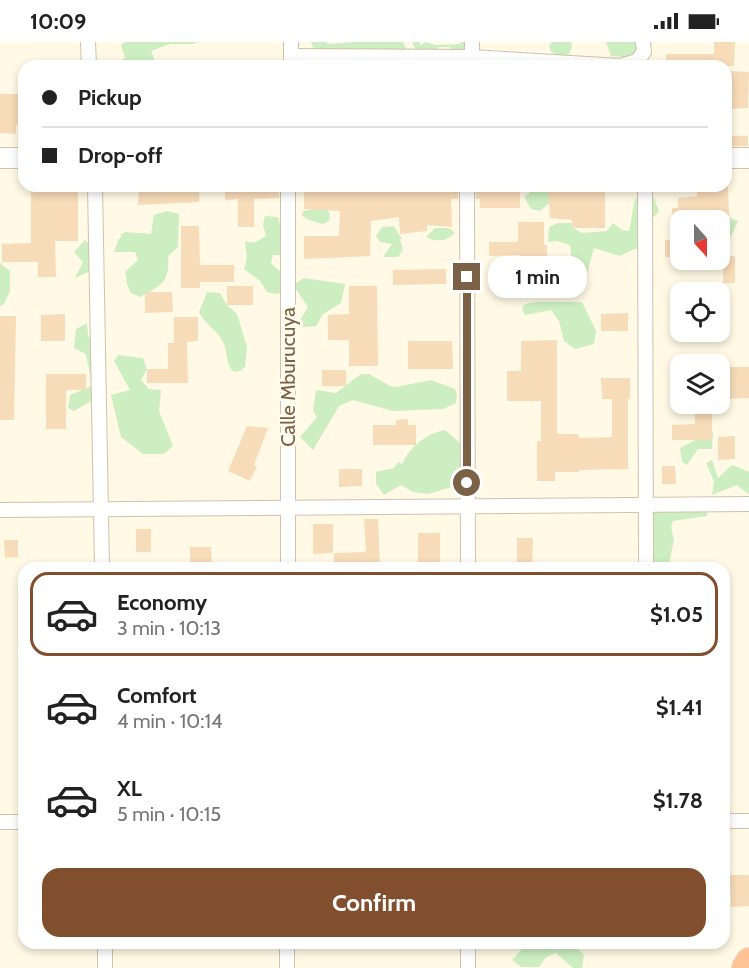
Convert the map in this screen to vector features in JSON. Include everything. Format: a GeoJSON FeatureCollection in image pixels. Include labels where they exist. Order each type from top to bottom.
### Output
{"type":"FeatureCollection","features":[{"type":"Feature","properties":{"kind":"highway"},"geometry":{"type":"LineString","coordinates":[[745,968],[749,961]]}},
{"type":"Feature","properties":{"kind":"street"},"geometry":{"type":"LineString","coordinates":[[88,42],[89,60]]}},
{"type":"Feature","properties":{"kind":"street"},"geometry":{"type":"LineString","coordinates":[[472,42],[472,57]]}},
{"type":"Feature","properties":{"kind":"street"},"geometry":{"type":"LineString","coordinates":[[638,60],[644,52],[643,42]]}},
{"type":"Feature","properties":{"kind":"street"},"geometry":{"type":"LineString","coordinates":[[291,55],[472,57],[522,60]]}},
{"type":"Feature","properties":{"kind":"street"},"geometry":{"type":"LineString","coordinates":[[0,158],[18,158]]}},
{"type":"Feature","properties":{"kind":"street"},"geometry":{"type":"LineString","coordinates":[[732,158],[749,159]]}},
{"type":"Feature","properties":{"kind":"street"},"geometry":{"type":"LineString","coordinates":[[95,192],[102,562]]}},
{"type":"Feature","properties":{"kind":"street","name":"Calle Mburucuya"},"geometry":{"type":"LineString","coordinates":[[288,192],[288,562]]}},
{"type":"Feature","properties":{"kind":"street"},"geometry":{"type":"LineString","coordinates":[[467,192],[468,562]]}},
{"type":"Feature","properties":{"kind":"street"},"geometry":{"type":"LineString","coordinates":[[645,192],[646,562]]}},
{"type":"Feature","properties":{"kind":"street"},"geometry":{"type":"LineString","coordinates":[[0,510],[749,504]]}},
{"type":"Feature","properties":{"kind":"street"},"geometry":{"type":"LineString","coordinates":[[730,821],[749,821]]}},
{"type":"Feature","properties":{"kind":"street"},"geometry":{"type":"LineString","coordinates":[[0,822],[18,822]]}},
{"type":"Feature","properties":{"kind":"street"},"geometry":{"type":"LineString","coordinates":[[105,949],[105,968]]}},
{"type":"Feature","properties":{"kind":"street"},"geometry":{"type":"LineString","coordinates":[[287,949],[287,968]]}},
{"type":"Feature","properties":{"kind":"street"},"geometry":{"type":"LineString","coordinates":[[468,949],[468,968]]}},
{"type":"Feature","properties":{"kind":"green space"},"geometry":{"type":"Polygon","coordinates":[[[125,42],[198,42],[170,44],[151,51],[155,60],[122,60],[125,58],[121,45],[125,42]]]}},
{"type":"Feature","properties":{"kind":"green space"},"geometry":{"type":"Polygon","coordinates":[[[311,42],[328,44],[403,42],[407,51],[315,52],[311,42]]]}},
{"type":"Feature","properties":{"kind":"green space"},"geometry":{"type":"Polygon","coordinates":[[[412,42],[420,42],[420,45],[426,42],[436,45],[469,42],[469,46],[459,53],[451,51],[450,47],[439,47],[436,52],[417,53],[412,42]]]}},
{"type":"Feature","properties":{"kind":"green space"},"geometry":{"type":"Polygon","coordinates":[[[552,42],[571,42],[572,47],[569,54],[559,58],[551,52],[549,46],[552,42]]]}},
{"type":"Feature","properties":{"kind":"green space"},"geometry":{"type":"Polygon","coordinates":[[[606,42],[638,42],[639,50],[629,57],[611,56],[606,42]]]}},
{"type":"Feature","properties":{"kind":"green space"},"geometry":{"type":"Polygon","coordinates":[[[530,192],[548,192],[554,199],[540,211],[531,209],[524,197],[530,192]]]}},
{"type":"Feature","properties":{"kind":"green space"},"geometry":{"type":"Polygon","coordinates":[[[654,198],[659,211],[651,220],[652,250],[635,249],[620,256],[594,248],[587,274],[573,269],[570,245],[556,241],[548,242],[549,227],[558,223],[572,223],[573,228],[582,233],[607,231],[613,223],[622,230],[629,231],[635,199],[654,198]]]}},
{"type":"Feature","properties":{"kind":"green space"},"geometry":{"type":"Polygon","coordinates":[[[327,210],[330,214],[329,221],[323,224],[302,216],[303,211],[327,210]]]}},
{"type":"Feature","properties":{"kind":"green space"},"geometry":{"type":"Polygon","coordinates":[[[167,211],[179,214],[178,247],[168,256],[168,272],[163,282],[140,297],[131,293],[125,272],[138,260],[135,252],[114,252],[122,236],[120,235],[125,232],[151,234],[154,215],[167,211]]]}},
{"type":"Feature","properties":{"kind":"green space"},"geometry":{"type":"Polygon","coordinates":[[[265,216],[278,217],[282,232],[283,255],[273,255],[271,263],[290,277],[285,292],[275,294],[267,292],[260,281],[244,269],[247,258],[245,241],[254,243],[266,236],[263,225],[265,216]]]}},
{"type":"Feature","properties":{"kind":"green space"},"geometry":{"type":"Polygon","coordinates":[[[730,218],[738,221],[730,238],[730,218]]]}},
{"type":"Feature","properties":{"kind":"green space"},"geometry":{"type":"Polygon","coordinates":[[[394,226],[402,239],[400,239],[403,250],[398,257],[383,257],[392,244],[380,242],[376,236],[382,227],[394,226]]]}},
{"type":"Feature","properties":{"kind":"green space"},"geometry":{"type":"Polygon","coordinates":[[[435,228],[449,228],[455,233],[441,240],[426,237],[435,228]]]}},
{"type":"Feature","properties":{"kind":"green space"},"geometry":{"type":"Polygon","coordinates":[[[85,240],[98,254],[99,267],[75,278],[83,262],[74,252],[85,240]]]}},
{"type":"Feature","properties":{"kind":"green space"},"geometry":{"type":"Polygon","coordinates":[[[0,263],[10,271],[10,291],[4,304],[0,306],[0,263]]]}},
{"type":"Feature","properties":{"kind":"green space"},"geometry":{"type":"Polygon","coordinates":[[[304,278],[345,284],[341,303],[323,314],[316,326],[295,328],[308,307],[293,285],[304,278]]]}},
{"type":"Feature","properties":{"kind":"green space"},"geometry":{"type":"Polygon","coordinates":[[[207,292],[220,293],[227,305],[237,314],[247,347],[245,367],[240,371],[234,372],[231,369],[222,339],[199,312],[207,292]]]}},
{"type":"Feature","properties":{"kind":"green space"},"geometry":{"type":"Polygon","coordinates":[[[582,302],[596,331],[594,344],[575,349],[564,341],[559,321],[551,310],[525,315],[522,309],[525,304],[582,302]]]}},
{"type":"Feature","properties":{"kind":"green space"},"geometry":{"type":"Polygon","coordinates":[[[87,323],[88,336],[101,349],[91,401],[74,411],[68,408],[70,395],[92,386],[86,354],[74,348],[76,329],[87,323]]]}},
{"type":"Feature","properties":{"kind":"green space"},"geometry":{"type":"Polygon","coordinates":[[[118,355],[143,358],[147,369],[141,380],[149,389],[161,390],[159,411],[173,446],[164,454],[143,454],[121,437],[111,395],[130,390],[114,361],[118,355]]]}},
{"type":"Feature","properties":{"kind":"green space"},"geometry":{"type":"Polygon","coordinates":[[[361,374],[369,374],[396,387],[431,380],[455,389],[456,403],[443,409],[393,411],[353,400],[339,406],[313,450],[300,437],[317,417],[313,411],[316,390],[336,393],[361,374]]]}},
{"type":"Feature","properties":{"kind":"green space"},"geometry":{"type":"Polygon","coordinates":[[[445,430],[460,443],[464,476],[455,486],[428,494],[413,492],[401,485],[384,495],[376,484],[376,472],[394,468],[398,462],[402,464],[419,442],[431,434],[445,430]]]}},
{"type":"Feature","properties":{"kind":"green space"},"geometry":{"type":"Polygon","coordinates":[[[713,431],[712,449],[698,449],[687,465],[682,462],[680,448],[713,431]]]}},
{"type":"Feature","properties":{"kind":"green space"},"geometry":{"type":"Polygon","coordinates":[[[712,460],[718,478],[732,465],[749,472],[749,493],[737,485],[712,495],[714,481],[706,463],[712,460]]]}},
{"type":"Feature","properties":{"kind":"green space"},"geometry":{"type":"Polygon","coordinates":[[[655,506],[707,510],[707,516],[673,521],[671,527],[674,540],[669,562],[650,562],[644,513],[655,506]]]}},
{"type":"Feature","properties":{"kind":"green space"},"geometry":{"type":"Polygon","coordinates":[[[522,949],[578,949],[584,955],[582,968],[573,968],[556,953],[546,957],[539,967],[521,967],[512,960],[522,949]]]}},
{"type":"Feature","properties":{"kind":"building"},"geometry":{"type":"Polygon","coordinates":[[[714,42],[735,42],[734,66],[732,66],[732,60],[666,60],[666,54],[714,54],[714,42]]]}},
{"type":"Feature","properties":{"kind":"building"},"geometry":{"type":"Polygon","coordinates":[[[732,71],[749,72],[748,108],[732,109],[732,71]]]}},
{"type":"Feature","properties":{"kind":"building"},"geometry":{"type":"Polygon","coordinates":[[[0,94],[18,94],[16,134],[0,133],[0,94]]]}},
{"type":"Feature","properties":{"kind":"building"},"geometry":{"type":"Polygon","coordinates":[[[732,136],[748,136],[748,146],[732,146],[732,136]]]}},
{"type":"Feature","properties":{"kind":"building"},"geometry":{"type":"Polygon","coordinates":[[[31,192],[78,192],[78,241],[55,241],[56,277],[38,277],[38,262],[2,262],[2,244],[31,243],[31,192]]]}},
{"type":"Feature","properties":{"kind":"building"},"geometry":{"type":"Polygon","coordinates":[[[139,192],[200,192],[199,202],[138,205],[139,192]]]}},
{"type":"Feature","properties":{"kind":"building"},"geometry":{"type":"Polygon","coordinates":[[[225,192],[279,192],[279,198],[254,199],[254,227],[238,227],[238,199],[225,200],[225,192]]]}},
{"type":"Feature","properties":{"kind":"building"},"geometry":{"type":"Polygon","coordinates":[[[304,192],[458,192],[458,199],[451,199],[452,227],[427,225],[427,231],[400,234],[399,217],[371,221],[370,256],[304,259],[304,236],[339,236],[340,211],[304,209],[304,192]]]}},
{"type":"Feature","properties":{"kind":"building"},"geometry":{"type":"Polygon","coordinates":[[[476,192],[520,192],[520,208],[480,208],[480,199],[476,199],[476,192]]]}},
{"type":"Feature","properties":{"kind":"building"},"geometry":{"type":"Polygon","coordinates":[[[548,192],[605,192],[605,228],[573,228],[572,220],[550,218],[548,192]]]}},
{"type":"Feature","properties":{"kind":"building"},"geometry":{"type":"Polygon","coordinates":[[[697,192],[728,192],[729,210],[672,210],[672,208],[678,208],[678,198],[697,196],[697,192]]]}},
{"type":"Feature","properties":{"kind":"building"},"geometry":{"type":"Polygon","coordinates":[[[518,222],[544,222],[544,245],[547,245],[547,285],[520,285],[520,255],[489,256],[489,242],[518,242],[518,222]]]}},
{"type":"Feature","properties":{"kind":"building"},"geometry":{"type":"Polygon","coordinates":[[[181,226],[199,226],[200,265],[234,265],[234,282],[200,282],[200,288],[181,288],[181,226]]]}},
{"type":"Feature","properties":{"kind":"building"},"geometry":{"type":"Polygon","coordinates":[[[665,240],[670,240],[670,257],[665,257],[665,240]]]}},
{"type":"Feature","properties":{"kind":"building"},"geometry":{"type":"Polygon","coordinates":[[[730,256],[735,256],[735,283],[723,282],[723,270],[730,270],[730,256]]]}},
{"type":"Feature","properties":{"kind":"building"},"geometry":{"type":"Polygon","coordinates":[[[446,269],[446,284],[393,285],[393,270],[446,269]]]}},
{"type":"Feature","properties":{"kind":"building"},"geometry":{"type":"Polygon","coordinates":[[[227,286],[253,286],[253,305],[227,305],[227,286]]]}},
{"type":"Feature","properties":{"kind":"building"},"geometry":{"type":"Polygon","coordinates":[[[349,286],[377,286],[378,366],[349,366],[349,340],[328,340],[328,315],[349,314],[349,286]]]}},
{"type":"Feature","properties":{"kind":"building"},"geometry":{"type":"Polygon","coordinates":[[[145,292],[172,292],[173,312],[145,313],[145,292]]]}},
{"type":"Feature","properties":{"kind":"building"},"geometry":{"type":"Polygon","coordinates":[[[628,313],[628,331],[601,331],[601,314],[628,313]]]}},
{"type":"Feature","properties":{"kind":"building"},"geometry":{"type":"Polygon","coordinates":[[[65,314],[65,341],[41,341],[41,315],[65,314]]]}},
{"type":"Feature","properties":{"kind":"building"},"geometry":{"type":"Polygon","coordinates":[[[0,316],[16,316],[14,420],[0,420],[0,316]]]}},
{"type":"Feature","properties":{"kind":"building"},"geometry":{"type":"Polygon","coordinates":[[[174,317],[198,317],[198,341],[187,342],[188,383],[147,383],[147,369],[168,369],[168,343],[174,343],[174,317]]]}},
{"type":"Feature","properties":{"kind":"building"},"geometry":{"type":"Polygon","coordinates":[[[557,340],[557,434],[578,434],[579,438],[612,437],[612,399],[602,399],[601,378],[630,378],[628,469],[555,472],[555,481],[537,481],[537,441],[541,441],[541,401],[507,401],[507,371],[521,371],[521,341],[557,340]]]}},
{"type":"Feature","properties":{"kind":"building"},"geometry":{"type":"Polygon","coordinates":[[[408,341],[452,341],[453,369],[408,369],[408,341]]]}},
{"type":"Feature","properties":{"kind":"building"},"geometry":{"type":"Polygon","coordinates":[[[730,367],[749,367],[749,398],[730,399],[730,367]]]}},
{"type":"Feature","properties":{"kind":"building"},"geometry":{"type":"Polygon","coordinates":[[[322,370],[346,370],[346,386],[322,386],[322,370]]]}},
{"type":"Feature","properties":{"kind":"building"},"geometry":{"type":"Polygon","coordinates":[[[46,374],[86,374],[86,390],[66,390],[66,429],[46,429],[46,374]]]}},
{"type":"Feature","properties":{"kind":"building"},"geometry":{"type":"Polygon","coordinates":[[[695,414],[712,414],[712,440],[672,440],[672,425],[695,424],[695,414]]]}},
{"type":"Feature","properties":{"kind":"building"},"geometry":{"type":"Polygon","coordinates":[[[408,419],[408,425],[416,425],[416,445],[373,445],[373,425],[396,425],[396,420],[408,419]]]}},
{"type":"Feature","properties":{"kind":"building"},"geometry":{"type":"Polygon","coordinates":[[[247,426],[268,428],[254,465],[257,466],[250,481],[228,471],[247,426]]]}},
{"type":"Feature","properties":{"kind":"building"},"geometry":{"type":"Polygon","coordinates":[[[735,436],[735,459],[718,460],[718,437],[735,436]]]}},
{"type":"Feature","properties":{"kind":"building"},"geometry":{"type":"Polygon","coordinates":[[[662,466],[675,466],[676,484],[662,484],[662,466]]]}},
{"type":"Feature","properties":{"kind":"building"},"geometry":{"type":"Polygon","coordinates":[[[339,469],[362,469],[362,486],[339,487],[339,469]]]}},
{"type":"Feature","properties":{"kind":"building"},"geometry":{"type":"Polygon","coordinates":[[[364,519],[378,519],[380,562],[334,562],[334,553],[366,552],[364,519]]]}},
{"type":"Feature","properties":{"kind":"building"},"geometry":{"type":"Polygon","coordinates":[[[313,524],[333,524],[333,553],[313,554],[313,524]]]}},
{"type":"Feature","properties":{"kind":"building"},"geometry":{"type":"Polygon","coordinates":[[[136,529],[151,529],[151,552],[136,552],[136,529]]]}},
{"type":"Feature","properties":{"kind":"building"},"geometry":{"type":"Polygon","coordinates":[[[418,533],[440,533],[440,562],[418,562],[418,533]]]}},
{"type":"Feature","properties":{"kind":"building"},"geometry":{"type":"Polygon","coordinates":[[[517,538],[533,538],[532,562],[517,562],[517,538]]]}},
{"type":"Feature","properties":{"kind":"building"},"geometry":{"type":"Polygon","coordinates":[[[4,540],[18,540],[18,557],[5,558],[4,540]]]}},
{"type":"Feature","properties":{"kind":"building"},"geometry":{"type":"Polygon","coordinates":[[[190,547],[211,547],[212,562],[190,562],[190,547]]]}},
{"type":"Feature","properties":{"kind":"building"},"geometry":{"type":"Polygon","coordinates":[[[730,875],[749,875],[749,906],[731,907],[730,875]]]}},
{"type":"Feature","properties":{"kind":"route"},"geometry":{"type":"LineString","coordinates":[[467,277],[467,483]]}}]}
